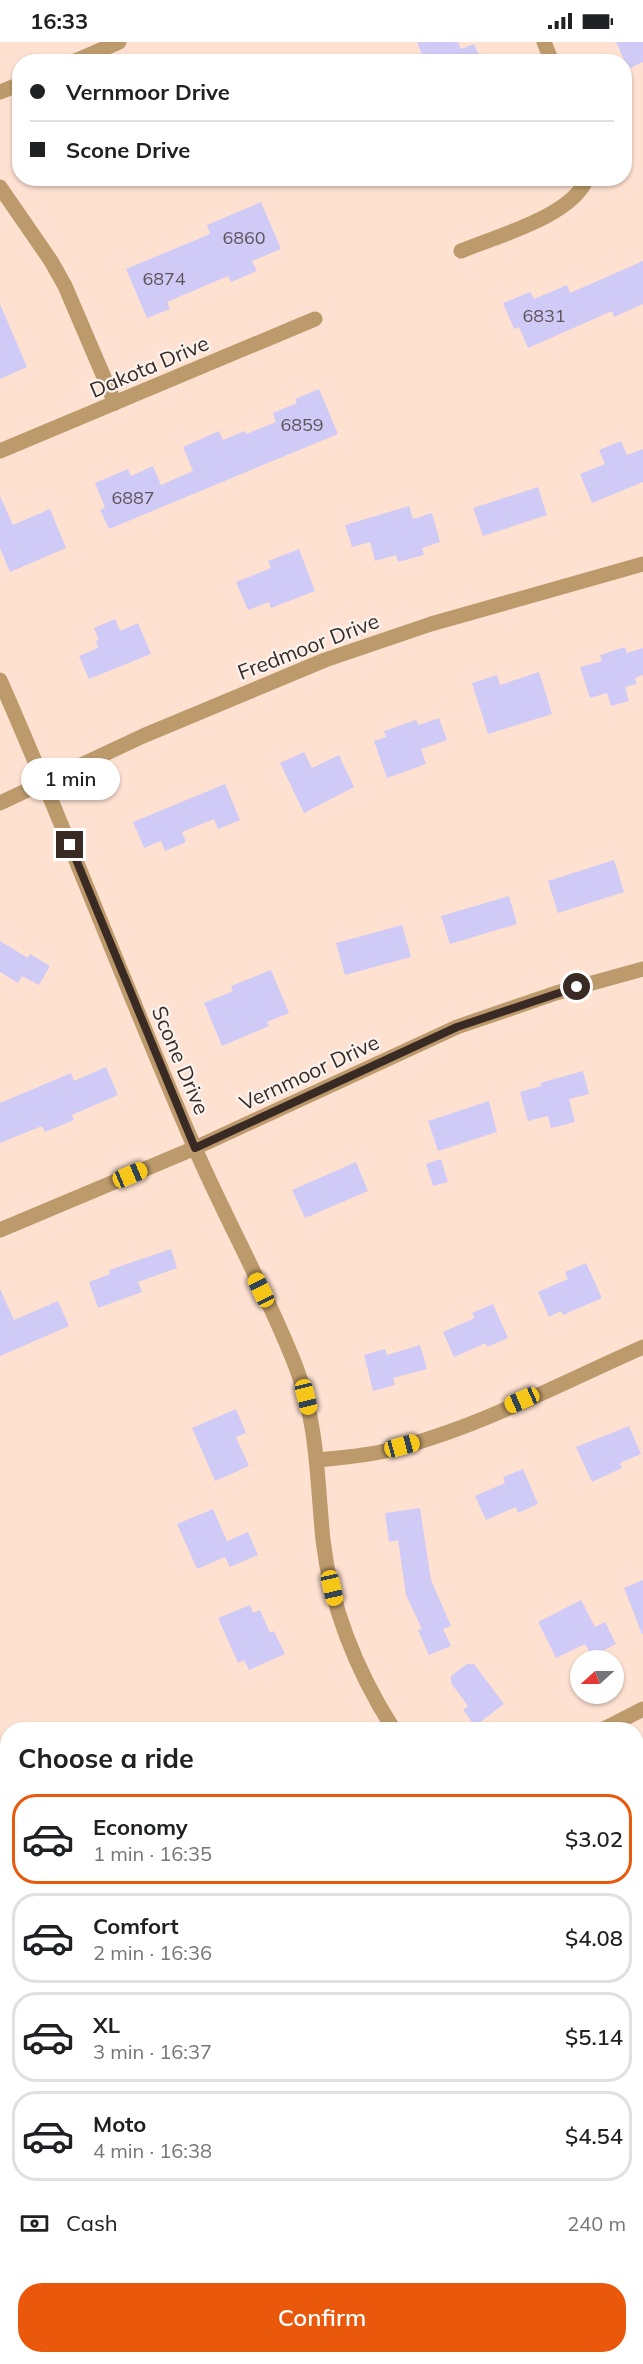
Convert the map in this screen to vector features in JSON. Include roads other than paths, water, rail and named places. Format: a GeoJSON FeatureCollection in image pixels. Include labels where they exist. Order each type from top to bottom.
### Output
{"type":"FeatureCollection","features":[{"type":"Feature","properties":{"kind":"street"},"geometry":{"type":"LineString","coordinates":[[91,54],[119,42]]}},
{"type":"Feature","properties":{"kind":"street"},"geometry":{"type":"LineString","coordinates":[[461,251],[555,212],[572,201],[582,186]]}},
{"type":"Feature","properties":{"kind":"street"},"geometry":{"type":"LineString","coordinates":[[0,187],[51,261],[65,286],[115,403]]}},
{"type":"Feature","properties":{"kind":"street","name":"Dakota Drive"},"geometry":{"type":"LineString","coordinates":[[0,451],[315,319]]}},
{"type":"Feature","properties":{"kind":"street","name":"Fredmoor Drive"},"geometry":{"type":"LineString","coordinates":[[0,803],[164,727],[326,660],[412,630],[643,564]]}},
{"type":"Feature","properties":{"kind":"street","name":"Scone Drive"},"geometry":{"type":"LineString","coordinates":[[0,680],[45,781],[195,1148],[296,1368],[315,1436],[323,1541],[336,1606],[361,1673],[389,1722]]}},
{"type":"Feature","properties":{"kind":"street","name":"Vernmoor Drive"},"geometry":{"type":"LineString","coordinates":[[0,1230],[195,1148],[457,1027],[556,993],[643,969]]}},
{"type":"Feature","properties":{"kind":"street"},"geometry":{"type":"LineString","coordinates":[[317,1460],[384,1451],[421,1441],[462,1426],[643,1347]]}},
{"type":"Feature","properties":{"kind":"street"},"geometry":{"type":"LineString","coordinates":[[618,1722],[643,1709]]}}]}
